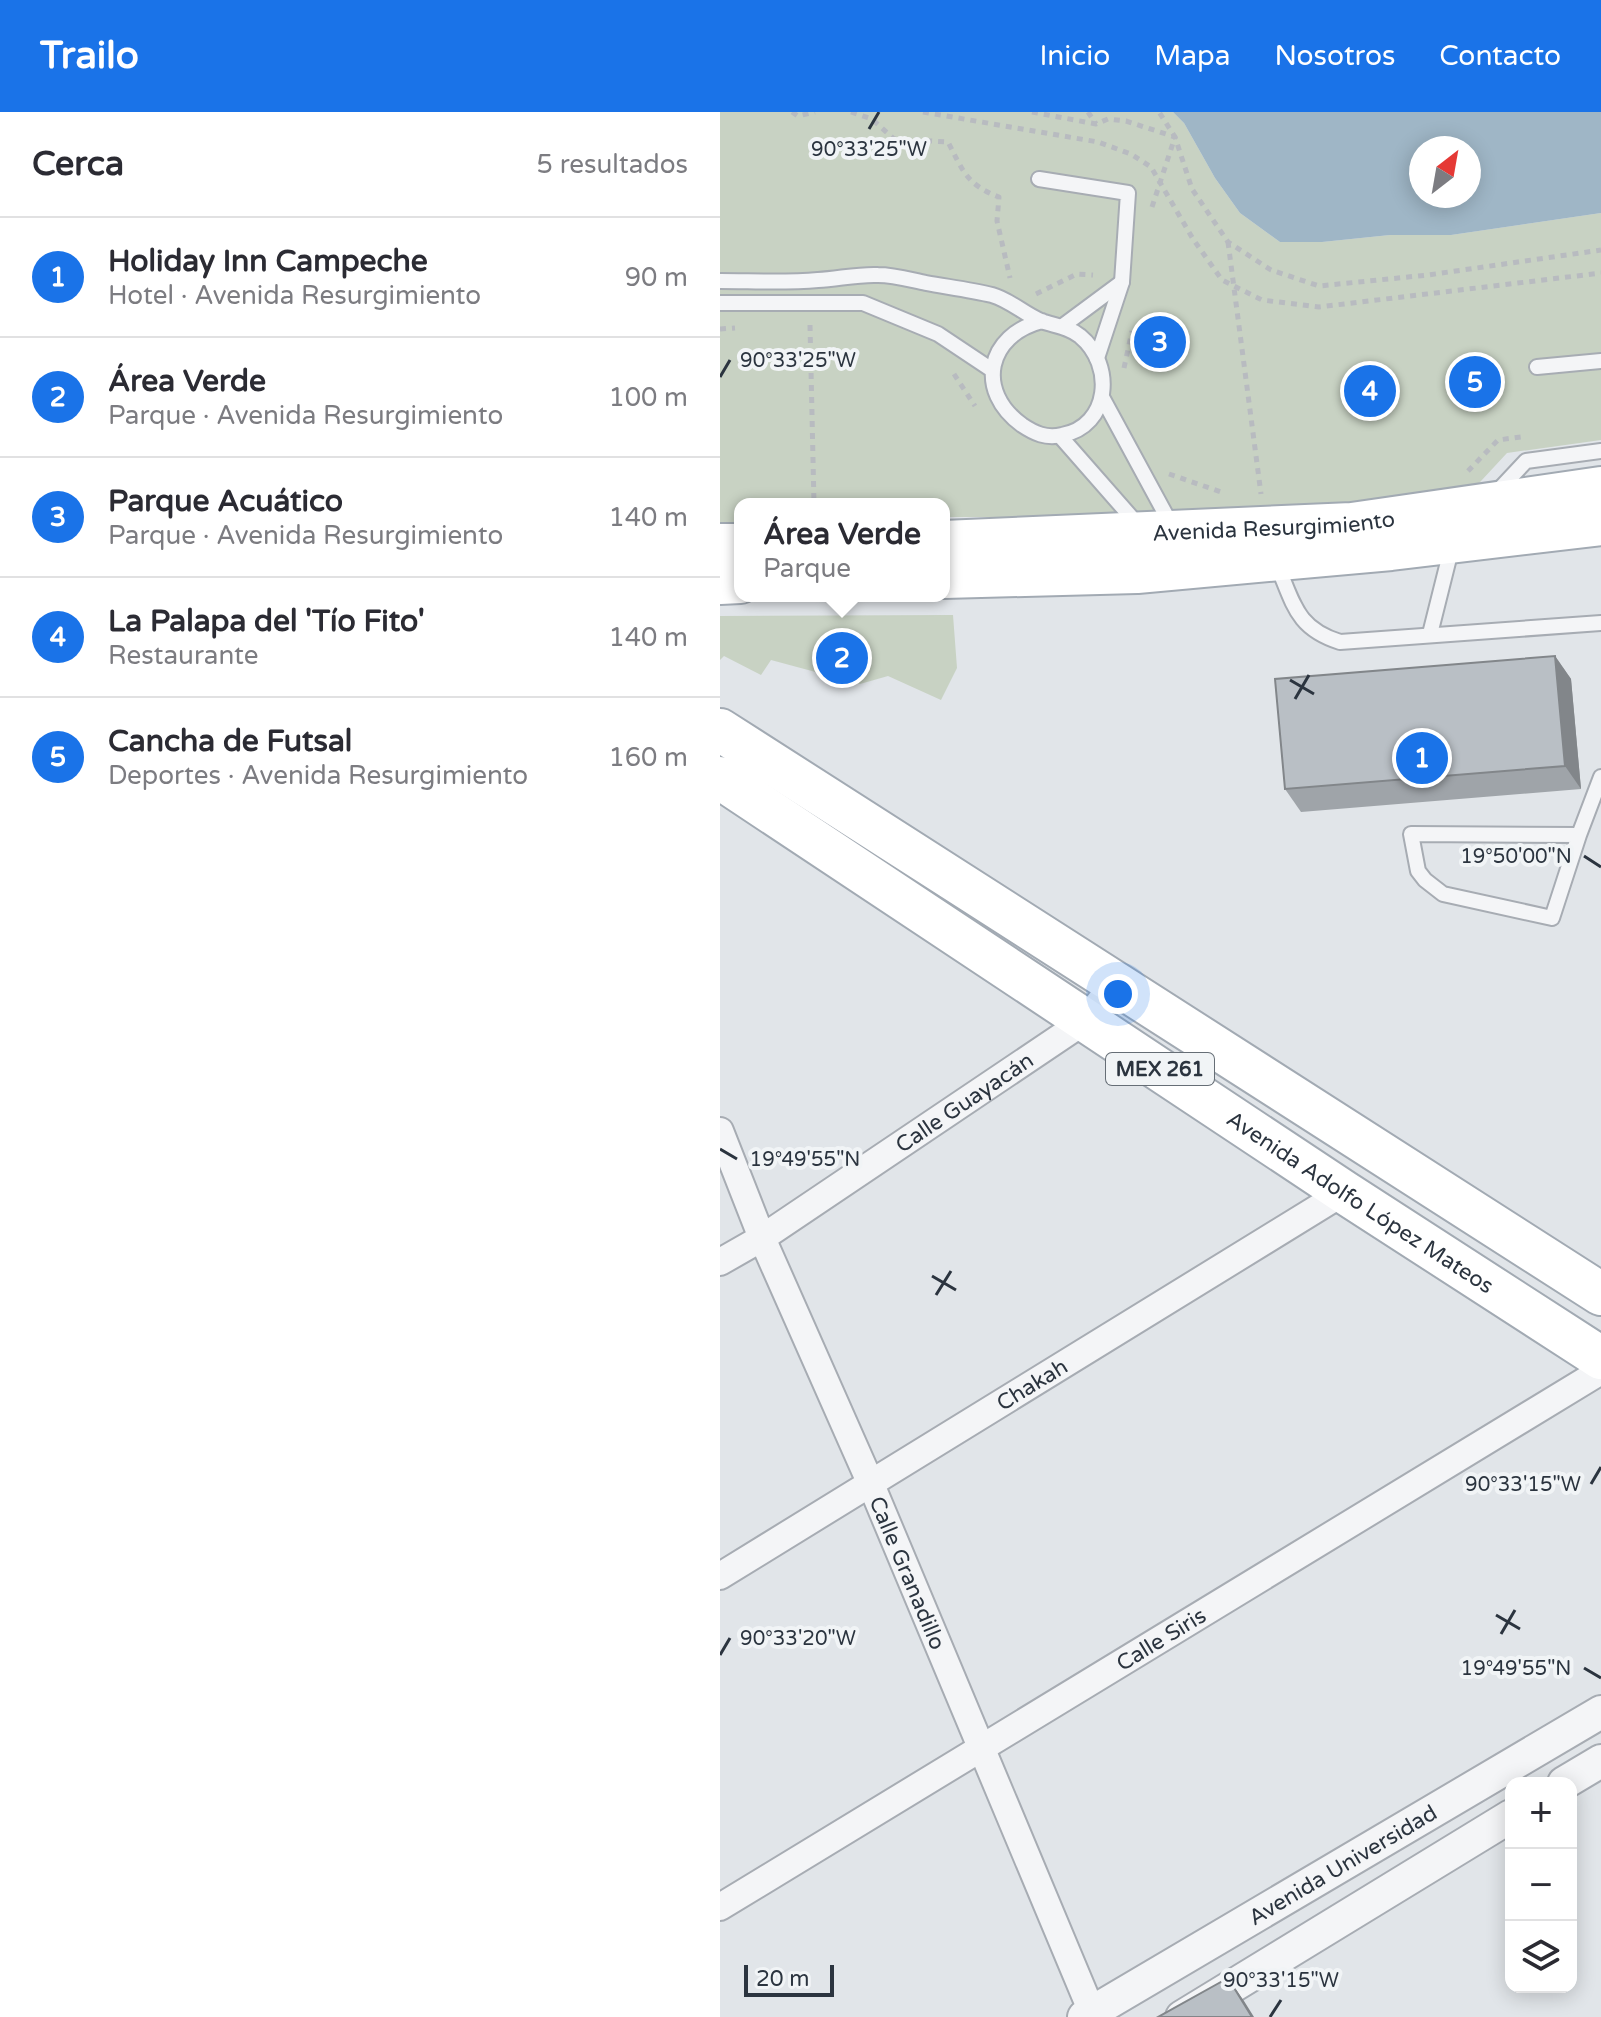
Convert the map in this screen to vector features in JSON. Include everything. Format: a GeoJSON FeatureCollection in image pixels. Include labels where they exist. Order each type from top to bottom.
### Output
{"type":"FeatureCollection","features":[{"type":"Feature","properties":{"kind":"main road","name":"Avenida Resurgimiento"},"geometry":{"type":"LineString","coordinates":[[950,542],[1352,524],[1476,489],[1601,488]]}},
{"type":"Feature","properties":{"kind":"main road","name":"Avenida Resurgimiento"},"geometry":{"type":"LineString","coordinates":[[950,577],[1137,572],[1601,524]]}},
{"type":"Feature","properties":{"kind":"main road","name":"MEX 261"},"geometry":{"type":"LineString","coordinates":[[720,730],[1601,1294]]}},
{"type":"Feature","properties":{"kind":"main road","name":"Avenida Adolfo López Mateos"},"geometry":{"type":"LineString","coordinates":[[720,778],[1344,1192],[1601,1358]]}},
{"type":"Feature","properties":{"kind":"street","name":"Calle Guayacán"},"geometry":{"type":"LineString","coordinates":[[720,1262],[762,1238],[1086,1020],[1115,982]]}},
{"type":"Feature","properties":{"kind":"street","name":"Calle Granadillo"},"geometry":{"type":"LineString","coordinates":[[720,1131],[762,1238],[983,1749],[1091,2015]]}},
{"type":"Feature","properties":{"kind":"street","name":"Chakah"},"geometry":{"type":"LineString","coordinates":[[720,1576],[1344,1192]]}},
{"type":"Feature","properties":{"kind":"street","name":"Calle Siris"},"geometry":{"type":"LineString","coordinates":[[720,1907],[1601,1371]]}},
{"type":"Feature","properties":{"kind":"street","name":"Avenida Universidad"},"geometry":{"type":"LineString","coordinates":[[1091,2015],[1601,1712]]}},
{"type":"Feature","properties":{"kind":"street"},"geometry":{"type":"LineString","coordinates":[[1574,1777],[1601,1761]]}},
{"type":"Feature","properties":{"kind":"street","name":"Avenida Universidad"},"geometry":{"type":"LineString","coordinates":[[1182,2017],[1505,1820]]}},
{"type":"Feature","properties":{"kind":"lane"},"geometry":{"type":"LineString","coordinates":[[1039,179],[1128,193],[1122,282],[1097,358]]}},
{"type":"Feature","properties":{"kind":"lane"},"geometry":{"type":"LineString","coordinates":[[720,281],[815,281],[879,275],[995,296],[1042,321],[1064,325],[1081,337],[1097,358],[1103,378],[1102,397],[1096,415],[1080,429],[1060,436],[1036,434],[1008,415],[997,398],[992,370],[997,353],[1010,337],[1027,325],[1042,321]]}},
{"type":"Feature","properties":{"kind":"lane"},"geometry":{"type":"LineString","coordinates":[[1064,325],[1122,282]]}},
{"type":"Feature","properties":{"kind":"lane"},"geometry":{"type":"LineString","coordinates":[[720,303],[863,303],[938,334],[992,370]]}},
{"type":"Feature","properties":{"kind":"lane"},"geometry":{"type":"LineString","coordinates":[[1537,367],[1601,361]]}},
{"type":"Feature","properties":{"kind":"lane"},"geometry":{"type":"LineString","coordinates":[[1102,397],[1160,532]]}},
{"type":"Feature","properties":{"kind":"lane"},"geometry":{"type":"LineString","coordinates":[[1060,436],[1160,532]]}},
{"type":"Feature","properties":{"kind":"lane"},"geometry":{"type":"LineString","coordinates":[[1476,489],[1526,461],[1601,451]]}},
{"type":"Feature","properties":{"kind":"lane"},"geometry":{"type":"LineString","coordinates":[[1430,634],[1453,541]]}},
{"type":"Feature","properties":{"kind":"lane"},"geometry":{"type":"LineString","coordinates":[[1275,560],[1299,615],[1317,635],[1340,642],[1601,623]]}},
{"type":"Feature","properties":{"kind":"lane"},"geometry":{"type":"LineString","coordinates":[[1579,835],[1411,834],[1418,871],[1443,894],[1552,918],[1601,777]]}},
{"type":"Feature","properties":{"kind":"path"},"geometry":{"type":"LineString","coordinates":[[792,112],[798,116],[815,112]]}},
{"type":"Feature","properties":{"kind":"path"},"geometry":{"type":"LineString","coordinates":[[851,112],[872,119],[894,139],[948,142],[962,170],[977,189],[999,197],[997,221],[1013,293]]}},
{"type":"Feature","properties":{"kind":"path"},"geometry":{"type":"LineString","coordinates":[[923,112],[1098,142],[1131,154],[1151,167],[1193,239],[1222,280],[1262,300],[1319,307],[1601,273]]}},
{"type":"Feature","properties":{"kind":"path"},"geometry":{"type":"LineString","coordinates":[[1032,112],[1096,124],[1108,119],[1126,121],[1175,137]]}},
{"type":"Feature","properties":{"kind":"path"},"geometry":{"type":"LineString","coordinates":[[1088,112],[1096,124]]}},
{"type":"Feature","properties":{"kind":"path"},"geometry":{"type":"LineString","coordinates":[[1159,112],[1175,137],[1192,189],[1228,242],[1271,270],[1319,286],[1428,275],[1601,250]]}},
{"type":"Feature","properties":{"kind":"path"},"geometry":{"type":"LineString","coordinates":[[1150,219],[1175,137]]}},
{"type":"Feature","properties":{"kind":"path"},"geometry":{"type":"LineString","coordinates":[[1228,242],[1263,507]]}},
{"type":"Feature","properties":{"kind":"path"},"geometry":{"type":"LineString","coordinates":[[1122,377],[1135,316]]}},
{"type":"Feature","properties":{"kind":"path"},"geometry":{"type":"LineString","coordinates":[[795,325],[821,325]]}},
{"type":"Feature","properties":{"kind":"path"},"geometry":{"type":"LineString","coordinates":[[810,325],[814,498]]}},
{"type":"Feature","properties":{"kind":"path"},"geometry":{"type":"LineString","coordinates":[[720,329],[751,326]]}},
{"type":"Feature","properties":{"kind":"path"},"geometry":{"type":"LineString","coordinates":[[951,369],[976,406]]}},
{"type":"Feature","properties":{"kind":"path"},"geometry":{"type":"LineString","coordinates":[[1476,489],[1498,440],[1528,437]]}},
{"type":"Feature","properties":{"kind":"path"},"geometry":{"type":"LineString","coordinates":[[1165,472],[1235,497]]}},
{"type":"Feature","properties":{"kind":"green space"},"geometry":{"type":"Polygon","coordinates":[[[720,112],[1173,112],[1184,123],[1215,178],[1240,213],[1280,242],[1322,242],[1390,235],[1451,235],[1601,213],[1601,440],[1507,453],[1468,495],[1016,529],[996,517],[950,517],[950,498],[734,498],[734,536],[720,536],[720,112]]]}},
{"type":"Feature","properties":{"kind":"green space"},"geometry":{"type":"Polygon","coordinates":[[[953,615],[957,668],[941,700],[888,676],[860,684],[771,660],[761,675],[724,656],[720,660],[720,616],[953,615]]]}},
{"type":"Feature","properties":{"kind":"water"},"geometry":{"type":"Polygon","coordinates":[[[1173,112],[1601,112],[1601,213],[1451,235],[1390,235],[1322,242],[1280,242],[1240,213],[1215,178],[1184,123],[1173,112]]]}},
{"type":"Feature","properties":{"kind":"building"},"geometry":{"type":"Polygon","coordinates":[[[1555,656],[1565,766],[1285,789],[1275,679],[1555,656]]]}},
{"type":"Feature","properties":{"kind":"building"},"geometry":{"type":"Polygon","coordinates":[[[1228,1978],[1252,2017],[1158,2017],[1228,1978]]]}},
{"type":"Feature","properties":{"kind":"place","name":"Parque Acuático"},"geometry":{"type":"Point","coordinates":[1160,342]}},
{"type":"Feature","properties":{"kind":"place","name":"Cancha de Futsal"},"geometry":{"type":"Point","coordinates":[1475,382]}},
{"type":"Feature","properties":{"kind":"place","name":"La Palapa del 'Tío Fito'"},"geometry":{"type":"Point","coordinates":[1370,391]}},
{"type":"Feature","properties":{"kind":"place","name":"Área Verde"},"geometry":{"type":"Point","coordinates":[842,658]}},
{"type":"Feature","properties":{"kind":"place","name":"Holiday Inn Campeche"},"geometry":{"type":"Point","coordinates":[1422,758]}}]}
